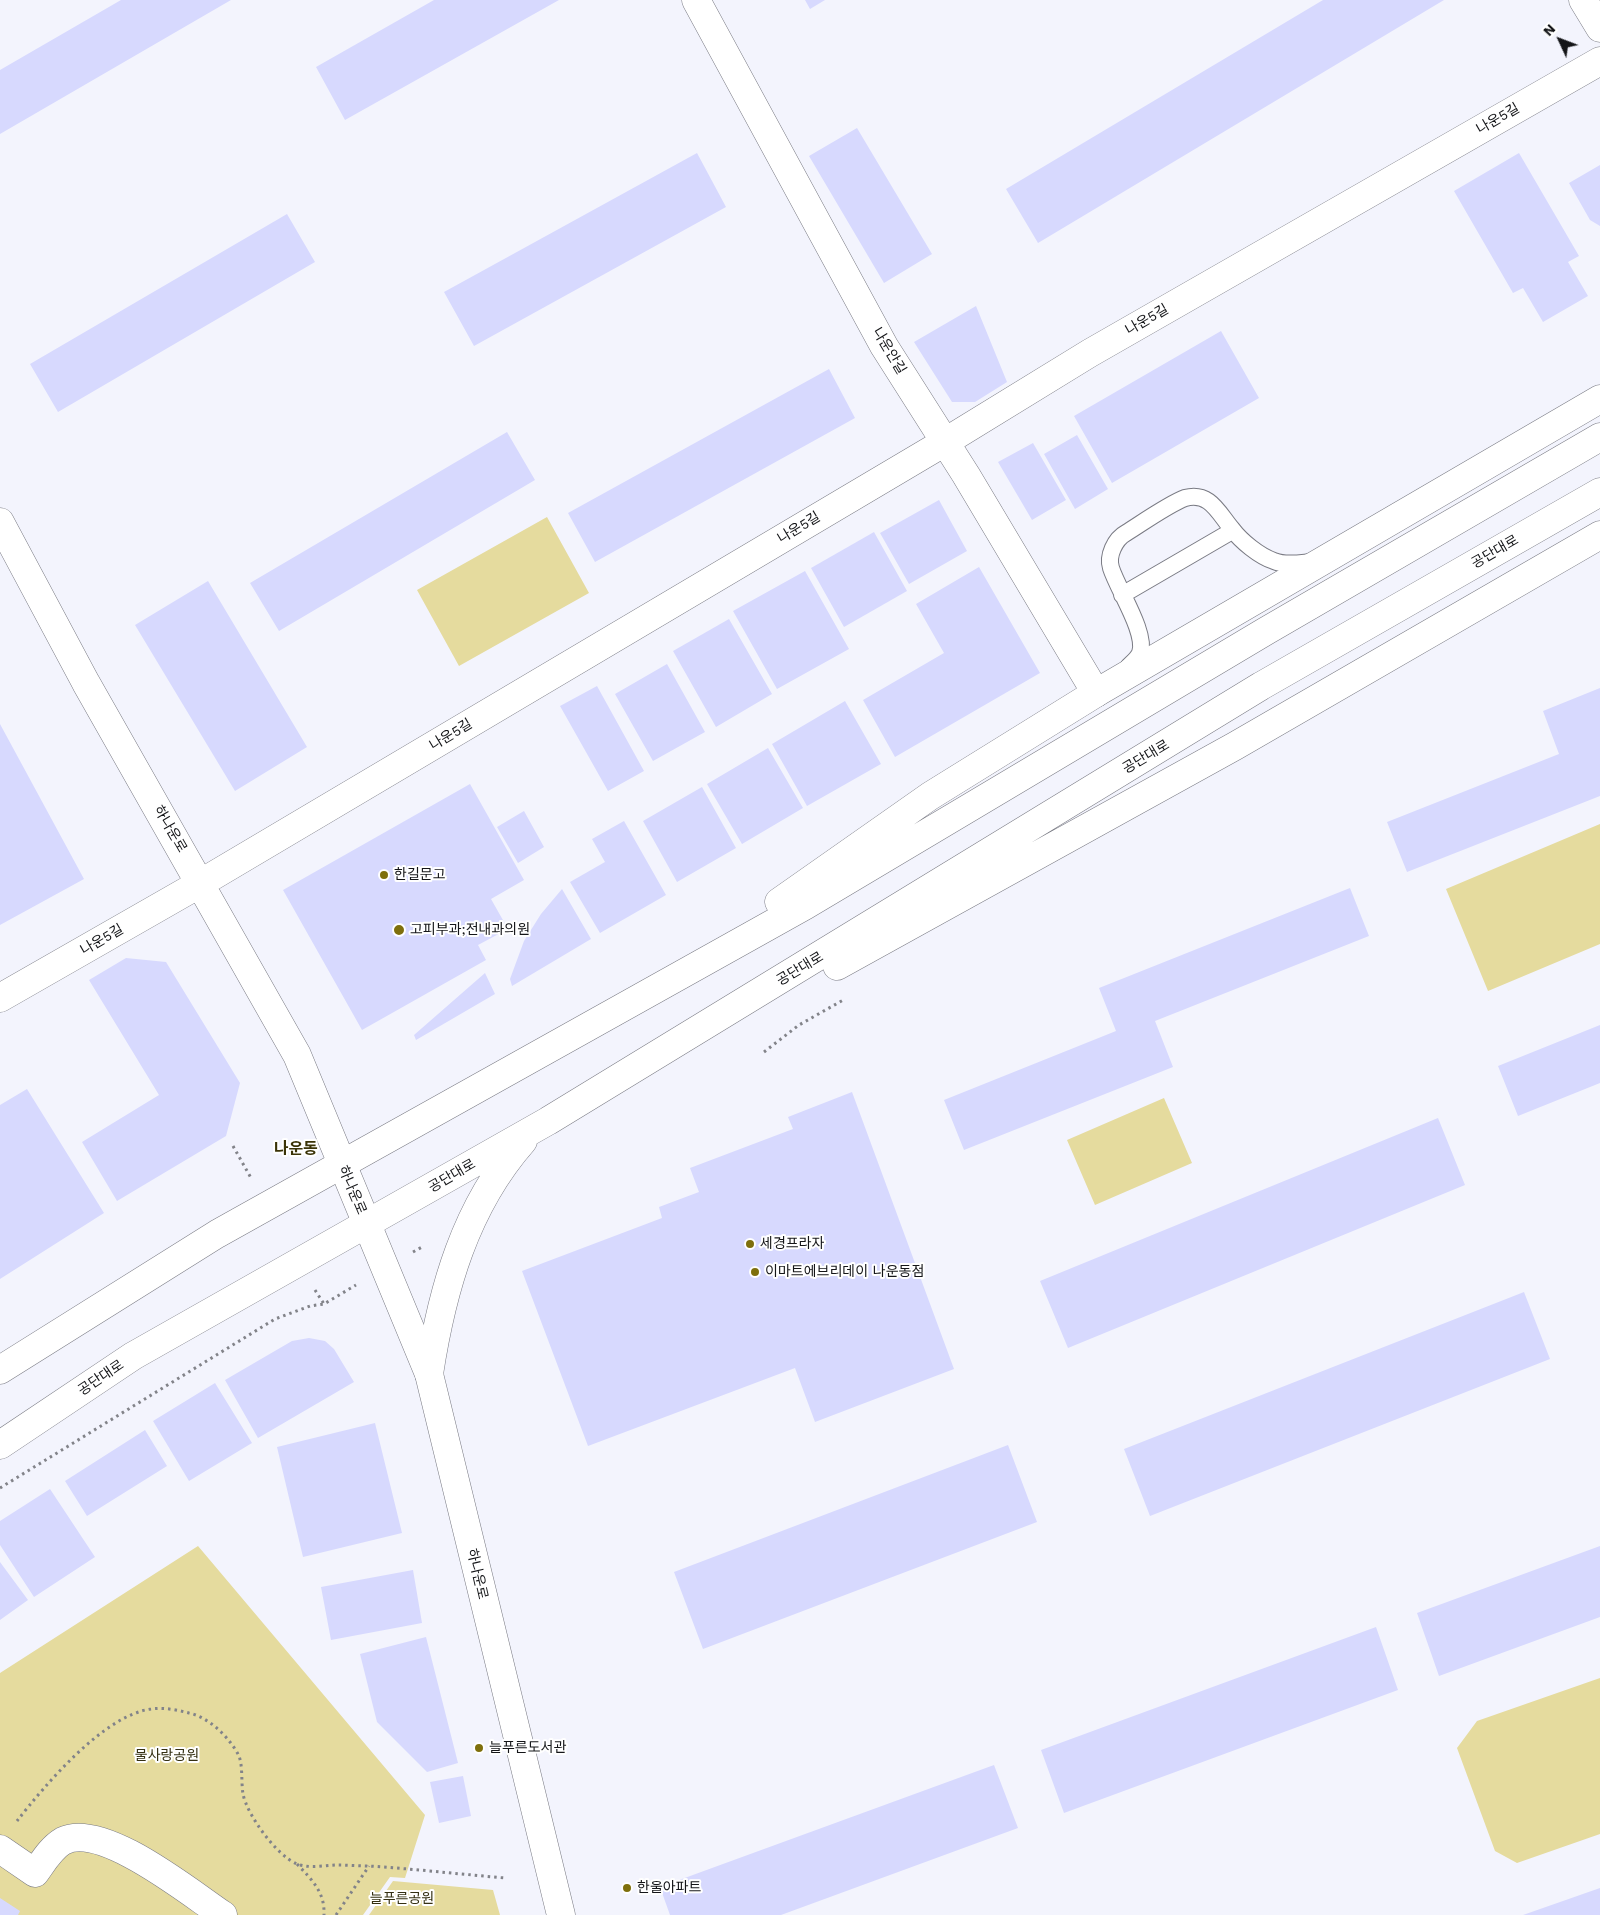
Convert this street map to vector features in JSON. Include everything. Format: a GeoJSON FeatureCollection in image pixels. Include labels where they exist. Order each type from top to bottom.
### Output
{"type":"FeatureCollection","features":[{"type":"Feature","properties":{"kind":"street","name":"나운안길"},"geometry":{"type":"LineString","coordinates":[[696,0],[884,346],[1106,687]]}},
{"type":"Feature","properties":{"kind":"street"},"geometry":{"type":"LineString","coordinates":[[1583,0],[1600,28]]}},
{"type":"Feature","properties":{"kind":"street","name":"나운5길"},"geometry":{"type":"LineString","coordinates":[[0,998],[201,883],[945,442],[1090,353],[1600,61]]}},
{"type":"Feature","properties":{"kind":"street"},"geometry":{"type":"LineString","coordinates":[[620,1010],[930,796],[1106,687],[1600,399]]}},
{"type":"Feature","properties":{"kind":"street"},"geometry":{"type":"LineString","coordinates":[[0,1370],[217,1234],[806,905],[1266,631],[1600,437]]}},
{"type":"Feature","properties":{"kind":"street","name":"공단대로"},"geometry":{"type":"LineString","coordinates":[[0,1445],[134,1356],[548,1122],[1262,686],[1600,492]]}},
{"type":"Feature","properties":{"kind":"street","name":"하나운로"},"geometry":{"type":"LineString","coordinates":[[0,522],[86,683],[298,1055],[341,1164],[429,1374],[560,1915]]}},
{"type":"Feature","properties":{"kind":"street"},"geometry":{"type":"LineString","coordinates":[[429,1374],[437,1324],[466,1230],[506,1161],[526,1138],[548,1122],[892,937],[1235,746],[1600,535]]}},
{"type":"Feature","properties":{"kind":"street"},"geometry":{"type":"LineString","coordinates":[[0,1850],[35,1873],[53,1849],[64,1840],[82,1837],[104,1841],[127,1851],[223,1915]]}},
{"type":"Feature","properties":{"kind":"lane"},"geometry":{"type":"LineString","coordinates":[[1106,687],[1140,654],[1142,639],[1110,565],[1112,549],[1121,536],[1185,498],[1198,497],[1210,502],[1218,509],[1232,530],[1256,551],[1274,562],[1295,564],[1321,561]]}},
{"type":"Feature","properties":{"kind":"lane"},"geometry":{"type":"LineString","coordinates":[[1122,595],[1232,530]]}},
{"type":"Feature","properties":{"kind":"path"},"geometry":{"type":"LineString","coordinates":[[0,1488],[275,1319],[310,1306],[324,1304]]}},
{"type":"Feature","properties":{"kind":"path"},"geometry":{"type":"LineString","coordinates":[[16,1823],[69,1761],[100,1734],[136,1714],[151,1709],[173,1709],[198,1715],[218,1729],[232,1745],[240,1758],[243,1796],[254,1822],[272,1843],[316,1884],[325,1901],[324,1915]]}},
{"type":"Feature","properties":{"kind":"path"},"geometry":{"type":"LineString","coordinates":[[296,1864],[314,1867],[338,1865],[369,1866],[505,1878]]}},
{"type":"Feature","properties":{"kind":"path"},"geometry":{"type":"LineString","coordinates":[[336,1915],[369,1866]]}},
{"type":"Feature","properties":{"kind":"green space"},"geometry":{"type":"Polygon","coordinates":[[[547,517],[589,593],[459,666],[417,590],[547,517]]]}},
{"type":"Feature","properties":{"kind":"green space"},"geometry":{"type":"Polygon","coordinates":[[[1600,824],[1600,944],[1488,991],[1446,889],[1600,824]]]}},
{"type":"Feature","properties":{"kind":"green space"},"geometry":{"type":"Polygon","coordinates":[[[1164,1098],[1192,1163],[1095,1205],[1067,1140],[1164,1098]]]}},
{"type":"Feature","properties":{"kind":"green space","name":"물사랑공원"},"geometry":{"type":"Polygon","coordinates":[[[198,1546],[425,1815],[405,1878],[390,1877],[363,1915],[0,1915],[0,1673],[198,1546]]]}},
{"type":"Feature","properties":{"kind":"green space"},"geometry":{"type":"Polygon","coordinates":[[[1600,1678],[1600,1834],[1517,1863],[1495,1851],[1457,1748],[1477,1721],[1600,1678]]]}},
{"type":"Feature","properties":{"kind":"green space","name":"늘푸른공원"},"geometry":{"type":"Polygon","coordinates":[[[393,1881],[493,1890],[500,1915],[369,1915],[393,1881]]]}},
{"type":"Feature","properties":{"kind":"building"},"geometry":{"type":"Polygon","coordinates":[[[121,0],[231,0],[0,134],[0,70],[121,0]]]}},
{"type":"Feature","properties":{"kind":"building"},"geometry":{"type":"Polygon","coordinates":[[[434,0],[559,0],[345,120],[316,67],[434,0]]]}},
{"type":"Feature","properties":{"kind":"building"},"geometry":{"type":"Polygon","coordinates":[[[805,0],[825,0],[810,9],[805,0]]]}},
{"type":"Feature","properties":{"kind":"building"},"geometry":{"type":"Polygon","coordinates":[[[1323,0],[1444,0],[1038,243],[1006,189],[1323,0]]]}},
{"type":"Feature","properties":{"kind":"building"},"geometry":{"type":"Polygon","coordinates":[[[857,128],[932,254],[884,283],[809,156],[857,128]]]}},
{"type":"Feature","properties":{"kind":"building"},"geometry":{"type":"Polygon","coordinates":[[[697,153],[726,207],[474,346],[444,292],[697,153]]]}},
{"type":"Feature","properties":{"kind":"building"},"geometry":{"type":"Polygon","coordinates":[[[1519,153],[1579,256],[1568,262],[1588,296],[1543,322],[1523,288],[1513,293],[1454,191],[1519,153]]]}},
{"type":"Feature","properties":{"kind":"building"},"geometry":{"type":"Polygon","coordinates":[[[1600,165],[1600,226],[1590,220],[1569,183],[1600,165]]]}},
{"type":"Feature","properties":{"kind":"building"},"geometry":{"type":"Polygon","coordinates":[[[287,214],[315,262],[58,412],[30,364],[287,214]]]}},
{"type":"Feature","properties":{"kind":"building"},"geometry":{"type":"Polygon","coordinates":[[[976,306],[1007,382],[975,402],[952,402],[914,342],[976,306]]]}},
{"type":"Feature","properties":{"kind":"building"},"geometry":{"type":"Polygon","coordinates":[[[1221,331],[1259,398],[1112,483],[1074,416],[1221,331]]]}},
{"type":"Feature","properties":{"kind":"building"},"geometry":{"type":"Polygon","coordinates":[[[829,369],[855,418],[595,562],[568,513],[829,369]]]}},
{"type":"Feature","properties":{"kind":"building"},"geometry":{"type":"Polygon","coordinates":[[[507,432],[535,480],[279,631],[250,583],[507,432]]]}},
{"type":"Feature","properties":{"kind":"building"},"geometry":{"type":"Polygon","coordinates":[[[1077,435],[1108,489],[1075,509],[1044,454],[1077,435]]]}},
{"type":"Feature","properties":{"kind":"building"},"geometry":{"type":"Polygon","coordinates":[[[1033,443],[1066,500],[1032,520],[998,462],[1033,443]]]}},
{"type":"Feature","properties":{"kind":"building"},"geometry":{"type":"Polygon","coordinates":[[[939,500],[967,551],[909,584],[880,533],[939,500]]]}},
{"type":"Feature","properties":{"kind":"building"},"geometry":{"type":"Polygon","coordinates":[[[874,532],[907,591],[844,627],[811,568],[874,532]]]}},
{"type":"Feature","properties":{"kind":"building"},"geometry":{"type":"Polygon","coordinates":[[[979,567],[1040,673],[895,757],[863,700],[944,653],[916,604],[979,567]]]}},
{"type":"Feature","properties":{"kind":"building"},"geometry":{"type":"Polygon","coordinates":[[[805,571],[849,649],[777,689],[733,611],[805,571]]]}},
{"type":"Feature","properties":{"kind":"building"},"geometry":{"type":"Polygon","coordinates":[[[208,581],[307,747],[235,791],[135,625],[208,581]]]}},
{"type":"Feature","properties":{"kind":"building"},"geometry":{"type":"Polygon","coordinates":[[[729,619],[772,694],[716,727],[673,651],[729,619]]]}},
{"type":"Feature","properties":{"kind":"building"},"geometry":{"type":"Polygon","coordinates":[[[667,664],[705,732],[653,761],[615,694],[667,664]]]}},
{"type":"Feature","properties":{"kind":"building"},"geometry":{"type":"Polygon","coordinates":[[[597,686],[644,771],[608,791],[560,706],[597,686]]]}},
{"type":"Feature","properties":{"kind":"building"},"geometry":{"type":"Polygon","coordinates":[[[1600,688],[1600,796],[1407,872],[1387,822],[1559,754],[1543,711],[1600,688]]]}},
{"type":"Feature","properties":{"kind":"building"},"geometry":{"type":"Polygon","coordinates":[[[845,701],[881,764],[807,806],[772,744],[845,701]]]}},
{"type":"Feature","properties":{"kind":"building"},"geometry":{"type":"Polygon","coordinates":[[[0,724],[84,879],[0,925],[0,724]]]}},
{"type":"Feature","properties":{"kind":"building"},"geometry":{"type":"Polygon","coordinates":[[[768,748],[803,808],[742,844],[707,784],[768,748]]]}},
{"type":"Feature","properties":{"kind":"building"},"geometry":{"type":"Polygon","coordinates":[[[470,784],[524,880],[491,899],[508,929],[478,945],[486,960],[362,1030],[283,890],[470,784]]]}},
{"type":"Feature","properties":{"kind":"building"},"geometry":{"type":"Polygon","coordinates":[[[702,787],[736,848],[677,882],[643,821],[702,787]]]}},
{"type":"Feature","properties":{"kind":"building"},"geometry":{"type":"Polygon","coordinates":[[[524,811],[544,847],[518,863],[497,827],[524,811]]]}},
{"type":"Feature","properties":{"kind":"building"},"geometry":{"type":"Polygon","coordinates":[[[624,821],[666,895],[600,933],[570,882],[605,862],[592,839],[624,821]]]}},
{"type":"Feature","properties":{"kind":"building"},"geometry":{"type":"Polygon","coordinates":[[[1350,888],[1369,936],[1155,1021],[1173,1067],[964,1150],[944,1100],[1116,1031],[1099,988],[1350,888]]]}},
{"type":"Feature","properties":{"kind":"building"},"geometry":{"type":"Polygon","coordinates":[[[562,889],[591,939],[512,986],[510,979],[524,941],[541,914],[562,889]]]}},
{"type":"Feature","properties":{"kind":"building"},"geometry":{"type":"Polygon","coordinates":[[[126,958],[166,962],[240,1083],[226,1136],[117,1201],[82,1142],[159,1095],[89,980],[126,958]]]}},
{"type":"Feature","properties":{"kind":"building"},"geometry":{"type":"Polygon","coordinates":[[[485,973],[495,994],[416,1040],[414,1035],[485,973]]]}},
{"type":"Feature","properties":{"kind":"building"},"geometry":{"type":"Polygon","coordinates":[[[1600,1025],[1600,1083],[1518,1116],[1498,1066],[1600,1025]]]}},
{"type":"Feature","properties":{"kind":"building"},"geometry":{"type":"Polygon","coordinates":[[[27,1089],[104,1213],[0,1279],[0,1105],[27,1089]]]}},
{"type":"Feature","properties":{"kind":"building","name":"세경프라자"},"geometry":{"type":"Polygon","coordinates":[[[852,1092],[954,1369],[815,1422],[795,1368],[588,1446],[522,1271],[662,1218],[659,1207],[699,1192],[690,1168],[793,1129],[788,1117],[852,1092]]]}},
{"type":"Feature","properties":{"kind":"building"},"geometry":{"type":"Polygon","coordinates":[[[1438,1118],[1465,1185],[1068,1348],[1040,1281],[1438,1118]]]}},
{"type":"Feature","properties":{"kind":"building"},"geometry":{"type":"Polygon","coordinates":[[[1524,1292],[1550,1359],[1150,1516],[1124,1449],[1524,1292]]]}},
{"type":"Feature","properties":{"kind":"building"},"geometry":{"type":"Polygon","coordinates":[[[309,1338],[325,1341],[334,1349],[354,1382],[258,1438],[225,1380],[292,1341],[309,1338]]]}},
{"type":"Feature","properties":{"kind":"building"},"geometry":{"type":"Polygon","coordinates":[[[215,1383],[252,1443],[189,1481],[153,1421],[215,1383]]]}},
{"type":"Feature","properties":{"kind":"building"},"geometry":{"type":"Polygon","coordinates":[[[375,1423],[402,1533],[303,1557],[277,1447],[375,1423]]]}},
{"type":"Feature","properties":{"kind":"building"},"geometry":{"type":"Polygon","coordinates":[[[145,1430],[167,1466],[87,1516],[65,1481],[145,1430]]]}},
{"type":"Feature","properties":{"kind":"building"},"geometry":{"type":"Polygon","coordinates":[[[1008,1445],[1037,1522],[703,1649],[674,1572],[1008,1445]]]}},
{"type":"Feature","properties":{"kind":"building"},"geometry":{"type":"Polygon","coordinates":[[[50,1489],[95,1557],[34,1597],[0,1545],[0,1521],[50,1489]]]}},
{"type":"Feature","properties":{"kind":"building"},"geometry":{"type":"Polygon","coordinates":[[[1600,1546],[1600,1617],[1439,1676],[1417,1613],[1600,1546]]]}},
{"type":"Feature","properties":{"kind":"building"},"geometry":{"type":"Polygon","coordinates":[[[0,1562],[28,1600],[0,1620],[0,1562]]]}},
{"type":"Feature","properties":{"kind":"building"},"geometry":{"type":"Polygon","coordinates":[[[413,1570],[422,1623],[331,1640],[321,1587],[413,1570]]]}},
{"type":"Feature","properties":{"kind":"building"},"geometry":{"type":"Polygon","coordinates":[[[1376,1627],[1398,1690],[1064,1813],[1041,1750],[1376,1627]]]}},
{"type":"Feature","properties":{"kind":"building"},"geometry":{"type":"Polygon","coordinates":[[[426,1637],[458,1763],[427,1772],[377,1722],[360,1654],[426,1637]]]}},
{"type":"Feature","properties":{"kind":"building"},"geometry":{"type":"Polygon","coordinates":[[[994,1765],[1018,1828],[781,1915],[670,1915],[660,1887],[994,1765]]]}},
{"type":"Feature","properties":{"kind":"building"},"geometry":{"type":"Polygon","coordinates":[[[463,1776],[471,1816],[439,1823],[430,1782],[463,1776]]]}},
{"type":"Feature","properties":{"kind":"building"},"geometry":{"type":"Polygon","coordinates":[[[1600,1888],[1600,1915],[1523,1915],[1600,1888]]]}},
{"type":"Feature","properties":{"kind":"building"},"geometry":{"type":"Polygon","coordinates":[[[0,1898],[20,1911],[18,1915],[0,1915],[0,1898]]]}},
{"type":"Feature","properties":{"kind":"place","name":"한길문고"},"geometry":{"type":"Point","coordinates":[384,875]}},
{"type":"Feature","properties":{"kind":"place","name":"고피부과;전내과의원"},"geometry":{"type":"Point","coordinates":[399,930]}},
{"type":"Feature","properties":{"kind":"place","name":"세경프라자"},"geometry":{"type":"Point","coordinates":[750,1244]}},
{"type":"Feature","properties":{"kind":"place","name":"이마트에브리데이 나운동점"},"geometry":{"type":"Point","coordinates":[755,1272]}},
{"type":"Feature","properties":{"kind":"place","name":"늘푸른도서관"},"geometry":{"type":"Point","coordinates":[479,1748]}},
{"type":"Feature","properties":{"kind":"place","name":"한울아파트"},"geometry":{"type":"Point","coordinates":[627,1888]}},
{"type":"Feature","properties":{"kind":"district","name":"나운동"},"geometry":{"type":"Point","coordinates":[296,1149]}}]}
